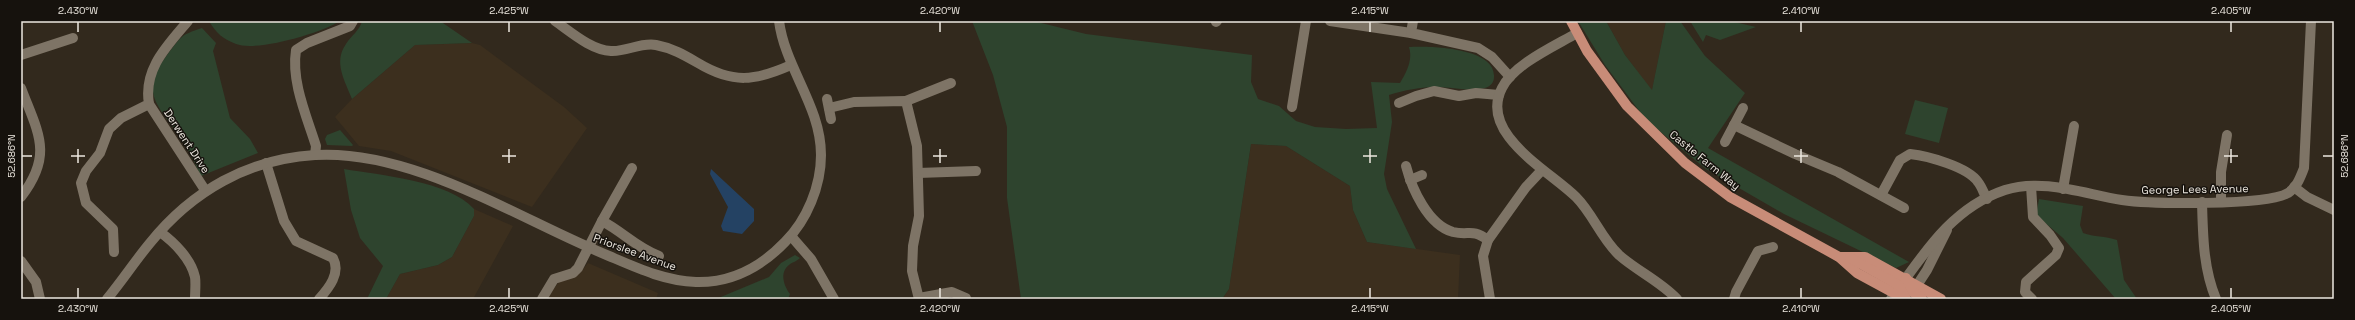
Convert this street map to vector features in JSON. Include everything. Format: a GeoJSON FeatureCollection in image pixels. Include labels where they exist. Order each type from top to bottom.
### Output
{"type":"FeatureCollection","features":[{"type":"Feature","properties":{"kind":"main road","name":"Castle Farm Way"},"geometry":{"type":"LineString","coordinates":[[1571,21],[1587,51],[1627,106],[1685,163],[1730,197],[1844,257],[1857,273],[1910,295]]}},
{"type":"Feature","properties":{"kind":"main road"},"geometry":{"type":"LineString","coordinates":[[1844,257],[1865,257],[1898,289],[1922,299]]}},
{"type":"Feature","properties":{"kind":"main road"},"geometry":{"type":"LineString","coordinates":[[1910,295],[1941,299]]}},
{"type":"Feature","properties":{"kind":"street","name":"Derwent Drive"},"geometry":{"type":"LineString","coordinates":[[188,21],[153,65],[147,91],[149,104],[205,190]]}},
{"type":"Feature","properties":{"kind":"street"},"geometry":{"type":"LineString","coordinates":[[315,155],[316,146],[298,85],[294,61],[296,50],[307,43],[350,26],[353,21]]}},
{"type":"Feature","properties":{"kind":"street"},"geometry":{"type":"LineString","coordinates":[[555,21],[595,47],[612,51],[634,45],[655,44],[677,51],[700,65],[731,77],[766,76],[790,65]]}},
{"type":"Feature","properties":{"kind":"street","name":"Priorslee Avenue"},"geometry":{"type":"LineString","coordinates":[[107,299],[160,232],[185,206],[205,190],[220,182],[266,164],[315,155],[360,158],[416,172],[450,184],[588,247],[669,279],[697,282],[737,275],[754,268],[774,254],[791,236],[802,220],[812,200],[821,154],[810,102],[790,65],[781,37],[779,21]]}},
{"type":"Feature","properties":{"kind":"street"},"geometry":{"type":"LineString","coordinates":[[1292,107],[1306,21]]}},
{"type":"Feature","properties":{"kind":"street"},"geometry":{"type":"LineString","coordinates":[[1330,21],[1411,33],[1478,48],[1492,57],[1510,77]]}},
{"type":"Feature","properties":{"kind":"street"},"geometry":{"type":"LineString","coordinates":[[1411,33],[1413,21]]}},
{"type":"Feature","properties":{"kind":"street"},"geometry":{"type":"LineString","coordinates":[[2311,21],[2308,116],[2304,168],[2298,184],[2294,187],[2307,197],[2334,210]]}},
{"type":"Feature","properties":{"kind":"street"},"geometry":{"type":"LineString","coordinates":[[1577,33],[1532,60],[1510,77],[1499,95],[1497,108],[1504,129],[1524,155],[1583,204],[1605,238],[1620,255],[1677,299]]}},
{"type":"Feature","properties":{"kind":"street"},"geometry":{"type":"LineString","coordinates":[[21,55],[74,38]]}},
{"type":"Feature","properties":{"kind":"street"},"geometry":{"type":"LineString","coordinates":[[829,109],[854,102],[906,100],[952,83]]}},
{"type":"Feature","properties":{"kind":"street"},"geometry":{"type":"LineString","coordinates":[[21,88],[42,146],[40,164],[32,183],[21,197]]}},
{"type":"Feature","properties":{"kind":"street"},"geometry":{"type":"LineString","coordinates":[[1400,103],[1416,96],[1434,92],[1459,96],[1476,93],[1499,95]]}},
{"type":"Feature","properties":{"kind":"street"},"geometry":{"type":"LineString","coordinates":[[906,100],[917,146],[919,216],[913,246],[912,271],[919,298],[952,292],[966,298]]}},
{"type":"Feature","properties":{"kind":"street","name":"Derwent Drive"},"geometry":{"type":"LineString","coordinates":[[114,252],[113,229],[86,203],[81,183],[86,171],[100,153],[109,130],[121,118],[149,104]]}},
{"type":"Feature","properties":{"kind":"street"},"geometry":{"type":"LineString","coordinates":[[1725,142],[1743,108]]}},
{"type":"Feature","properties":{"kind":"street"},"geometry":{"type":"LineString","coordinates":[[1734,125],[1795,154],[1838,172],[1904,208]]}},
{"type":"Feature","properties":{"kind":"street"},"geometry":{"type":"LineString","coordinates":[[2062,189],[2074,126]]}},
{"type":"Feature","properties":{"kind":"street"},"geometry":{"type":"LineString","coordinates":[[2222,202],[2221,172],[2227,135]]}},
{"type":"Feature","properties":{"kind":"street"},"geometry":{"type":"LineString","coordinates":[[1881,196],[1900,160],[1910,154],[1936,159],[1971,176],[1978,182],[1987,199]]}},
{"type":"Feature","properties":{"kind":"street"},"geometry":{"type":"LineString","coordinates":[[266,164],[284,221],[296,241],[333,258],[335,262],[334,279],[320,299]]}},
{"type":"Feature","properties":{"kind":"street"},"geometry":{"type":"LineString","coordinates":[[1406,166],[1410,180],[1431,215],[1442,226],[1454,232],[1476,232],[1488,240]]}},
{"type":"Feature","properties":{"kind":"street"},"geometry":{"type":"LineString","coordinates":[[542,299],[554,279],[573,273],[632,168]]}},
{"type":"Feature","properties":{"kind":"street"},"geometry":{"type":"LineString","coordinates":[[1490,299],[1484,256],[1488,240],[1526,187],[1542,170]]}},
{"type":"Feature","properties":{"kind":"street"},"geometry":{"type":"LineString","coordinates":[[918,173],[976,171]]}},
{"type":"Feature","properties":{"kind":"street"},"geometry":{"type":"LineString","coordinates":[[1410,180],[1422,175]]}},
{"type":"Feature","properties":{"kind":"street","name":"George Lees Avenue"},"geometry":{"type":"LineString","coordinates":[[1910,295],[1927,270],[1949,224],[1961,214],[2005,190],[2044,185],[2123,200],[2154,203],[2222,202],[2269,198],[2287,193],[2294,187]]}},
{"type":"Feature","properties":{"kind":"street"},"geometry":{"type":"LineString","coordinates":[[2031,186],[2033,217],[2050,235],[2059,248],[2056,255],[2026,282],[2025,292],[2032,299]]}},
{"type":"Feature","properties":{"kind":"street"},"geometry":{"type":"LineString","coordinates":[[2202,202],[2204,256],[2207,272],[2216,299]]}},
{"type":"Feature","properties":{"kind":"street"},"geometry":{"type":"LineString","coordinates":[[602,221],[618,230],[636,246],[660,256]]}},
{"type":"Feature","properties":{"kind":"street"},"geometry":{"type":"LineString","coordinates":[[1898,289],[1927,247],[1949,224]]}},
{"type":"Feature","properties":{"kind":"street"},"geometry":{"type":"LineString","coordinates":[[160,232],[170,239],[189,262],[195,277],[195,299]]}},
{"type":"Feature","properties":{"kind":"street"},"geometry":{"type":"LineString","coordinates":[[791,236],[811,259],[834,299]]}},
{"type":"Feature","properties":{"kind":"street"},"geometry":{"type":"LineString","coordinates":[[1734,299],[1736,292],[1758,251],[1773,248]]}},
{"type":"Feature","properties":{"kind":"street"},"geometry":{"type":"LineString","coordinates":[[21,261],[36,282],[40,299]]}},
{"type":"Feature","properties":{"kind":"shaded area"},"geometry":{"type":"Polygon","coordinates":[[[1606,21],[1666,21],[1652,91],[1625,55],[1606,21]]]}},
{"type":"Feature","properties":{"kind":"shaded area"},"geometry":{"type":"Polygon","coordinates":[[[472,43],[480,45],[564,107],[587,128],[532,207],[391,151],[359,146],[335,117],[352,99],[415,45],[472,43]]]}},
{"type":"Feature","properties":{"kind":"shaded area"},"geometry":{"type":"Polygon","coordinates":[[[1251,144],[1286,146],[1350,186],[1353,210],[1367,242],[1460,255],[1458,299],[1222,299],[1229,289],[1251,144]]]}},
{"type":"Feature","properties":{"kind":"shaded area"},"geometry":{"type":"Polygon","coordinates":[[[474,209],[513,226],[473,299],[386,299],[400,274],[438,265],[452,257],[474,216],[474,209]]]}},
{"type":"Feature","properties":{"kind":"shaded area"},"geometry":{"type":"Polygon","coordinates":[[[588,263],[658,293],[656,299],[546,298],[560,281],[580,273],[588,263]]]}},
{"type":"Feature","properties":{"kind":"green space"},"geometry":{"type":"Polygon","coordinates":[[[209,21],[340,21],[319,31],[289,40],[246,46],[236,44],[224,38],[214,29],[209,21]]]}},
{"type":"Feature","properties":{"kind":"green space"},"geometry":{"type":"Polygon","coordinates":[[[362,21],[440,21],[472,43],[415,45],[352,99],[342,72],[340,58],[346,44],[362,21]]]}},
{"type":"Feature","properties":{"kind":"green space"},"geometry":{"type":"Polygon","coordinates":[[[972,21],[1033,21],[1086,34],[1252,55],[1251,82],[1258,99],[1279,106],[1296,121],[1315,127],[1346,129],[1377,128],[1371,82],[1400,83],[1410,61],[1409,47],[1445,48],[1473,54],[1484,60],[1492,67],[1494,79],[1492,84],[1480,89],[1431,87],[1413,89],[1389,95],[1392,122],[1384,174],[1387,189],[1416,249],[1367,242],[1353,210],[1350,186],[1286,146],[1251,144],[1229,289],[1222,299],[1021,299],[1007,198],[1007,127],[993,75],[972,21]]]}},
{"type":"Feature","properties":{"kind":"green space"},"geometry":{"type":"Polygon","coordinates":[[[1578,21],[1606,21],[1625,55],[1652,90],[1666,21],[1680,21],[1705,56],[1745,93],[1708,148],[1909,262],[1896,268],[1784,214],[1706,169],[1646,120],[1605,65],[1578,21]]]}},
{"type":"Feature","properties":{"kind":"green space"},"geometry":{"type":"Polygon","coordinates":[[[1690,21],[1730,21],[1756,27],[1720,40],[1706,35],[1703,42],[1690,21]]]}},
{"type":"Feature","properties":{"kind":"green space"},"geometry":{"type":"Polygon","coordinates":[[[202,28],[216,43],[213,51],[230,118],[250,139],[258,153],[201,176],[185,145],[158,106],[154,97],[153,88],[154,79],[159,68],[175,44],[185,35],[202,28]]]}},
{"type":"Feature","properties":{"kind":"green space"},"geometry":{"type":"Polygon","coordinates":[[[1915,100],[1948,108],[1939,143],[1905,134],[1915,100]]]}},
{"type":"Feature","properties":{"kind":"green space"},"geometry":{"type":"Polygon","coordinates":[[[340,130],[353,145],[352,146],[327,145],[325,139],[327,135],[340,130]]]}},
{"type":"Feature","properties":{"kind":"green space"},"geometry":{"type":"Polygon","coordinates":[[[344,169],[413,181],[432,186],[463,199],[474,209],[474,216],[452,257],[438,265],[400,274],[386,299],[367,299],[383,266],[360,238],[351,210],[344,169]]]}},
{"type":"Feature","properties":{"kind":"green space"},"geometry":{"type":"Polygon","coordinates":[[[2039,199],[2083,206],[2080,225],[2083,233],[2117,240],[2124,280],[2137,299],[2116,299],[2063,238],[2036,215],[2039,199]]]}},
{"type":"Feature","properties":{"kind":"green space"},"geometry":{"type":"Polygon","coordinates":[[[795,255],[800,258],[786,268],[783,276],[784,283],[790,294],[788,299],[716,299],[769,277],[781,263],[795,255]]]}},
{"type":"Feature","properties":{"kind":"water"},"geometry":{"type":"Polygon","coordinates":[[[711,169],[754,209],[754,221],[742,234],[723,231],[721,226],[728,207],[710,174],[711,169]]]}}]}
